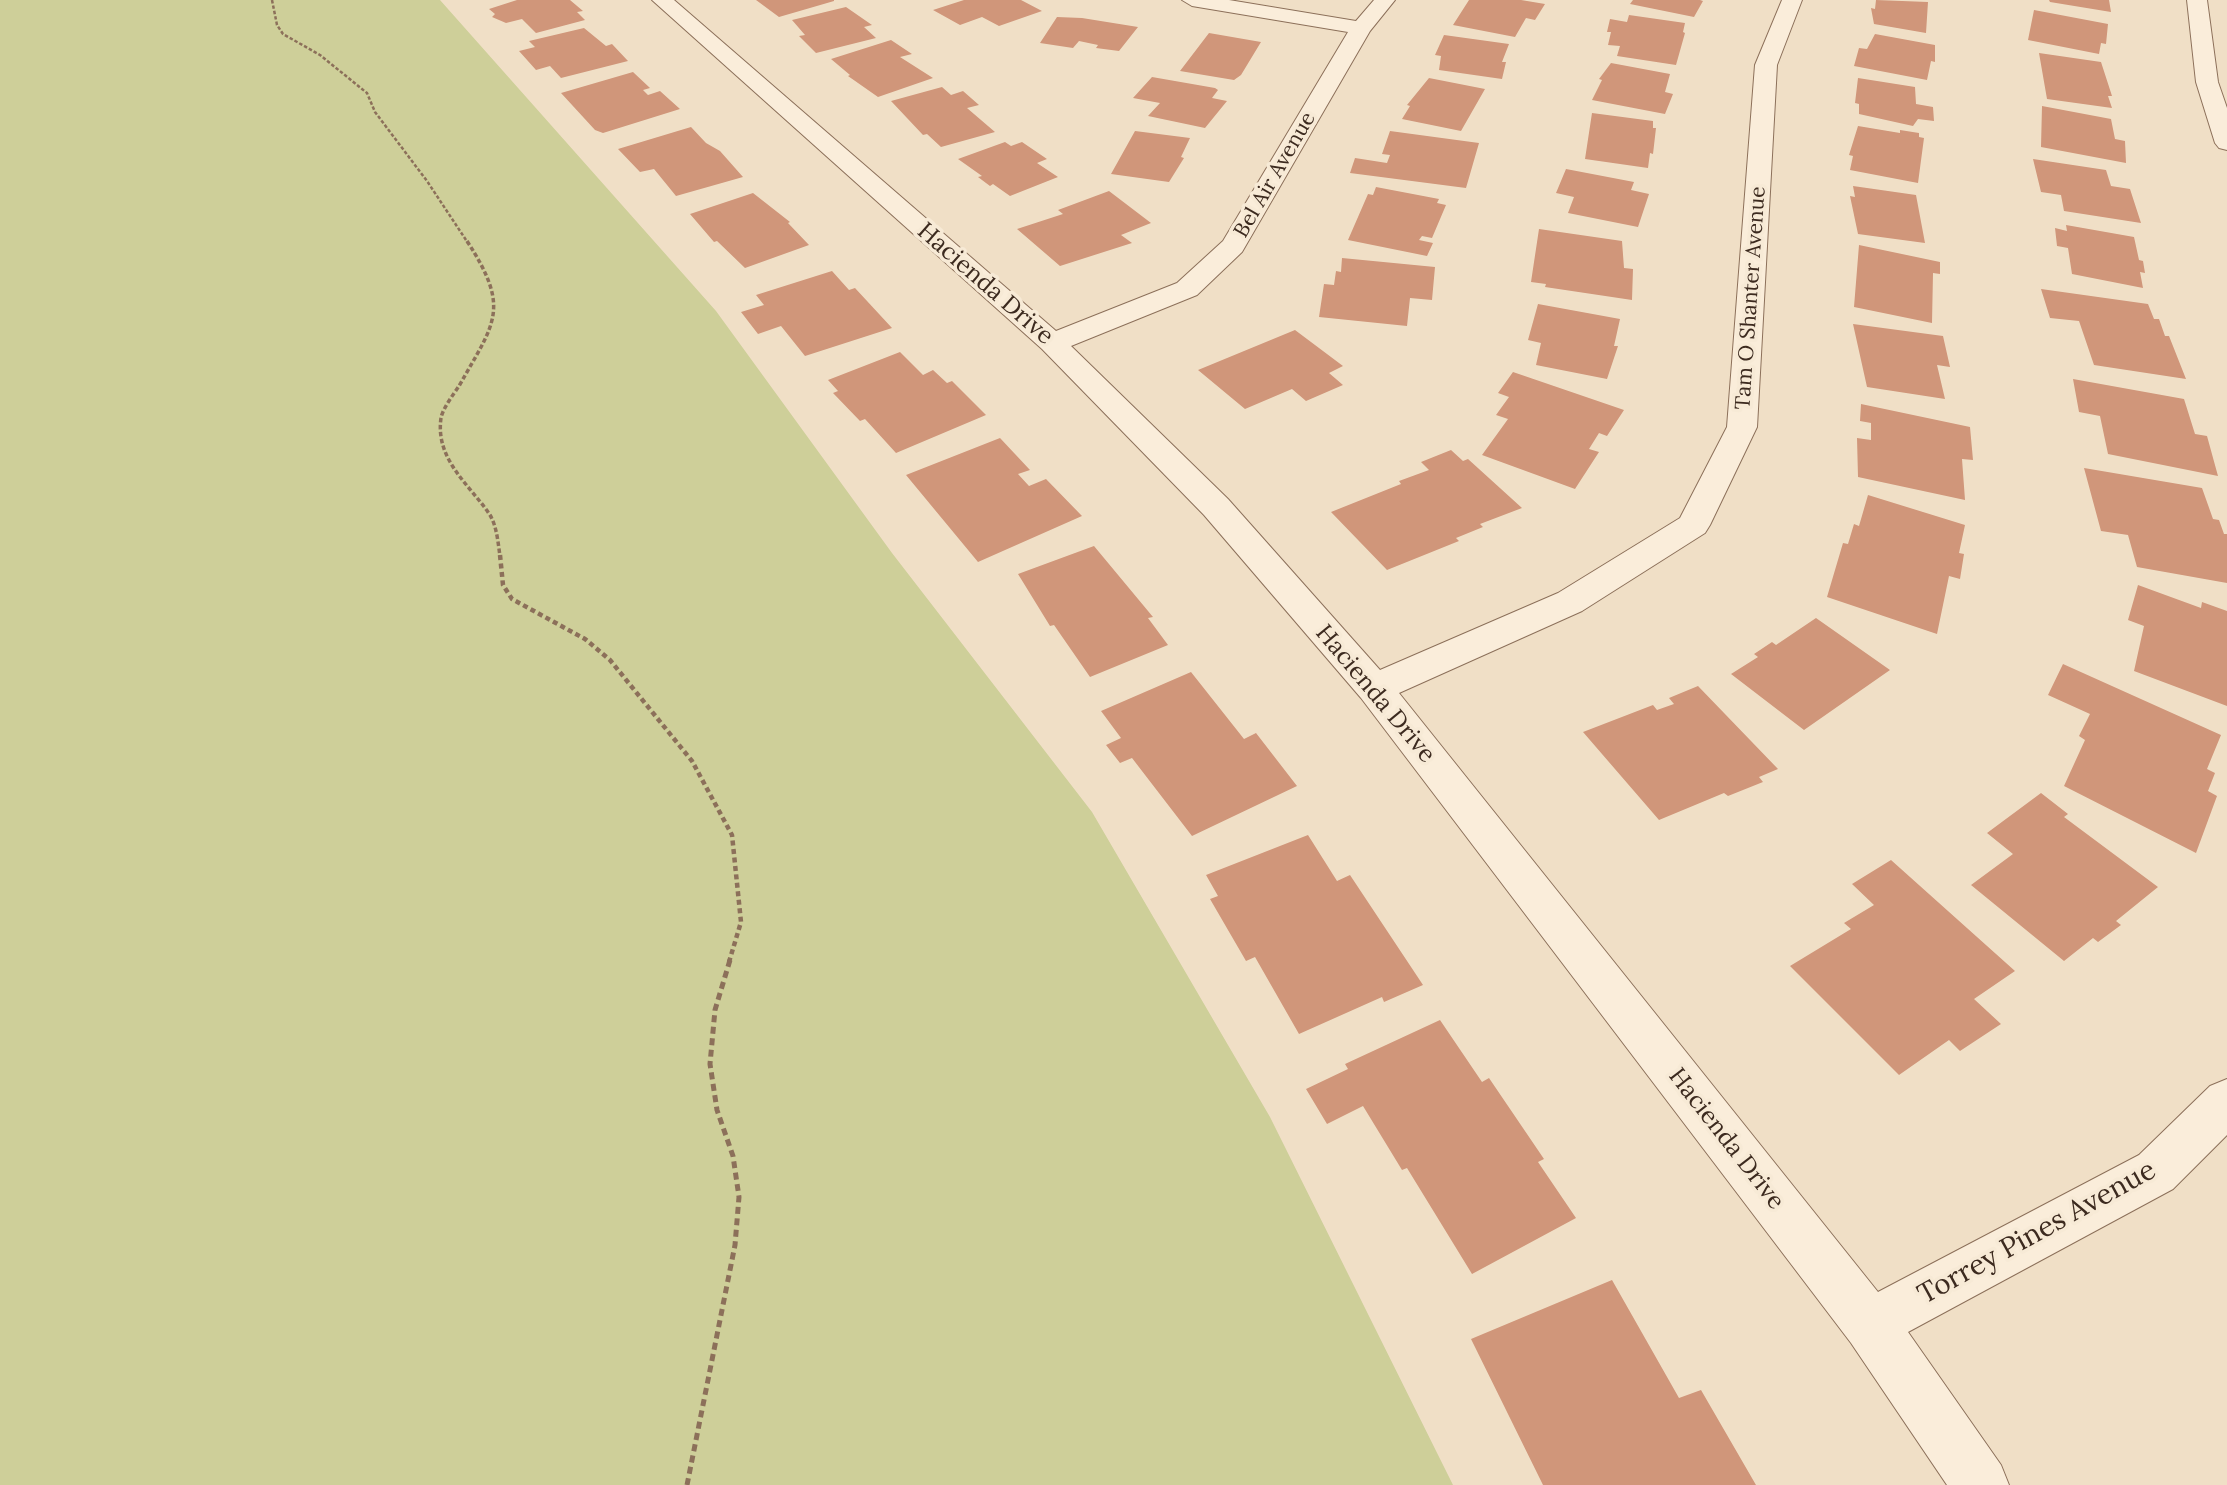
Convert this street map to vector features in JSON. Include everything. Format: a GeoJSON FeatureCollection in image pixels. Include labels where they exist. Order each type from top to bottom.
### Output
{"type":"FeatureCollection","features":[{"type":"Feature","properties":{"kind":"street","name":"Hacienda Drive"},"geometry":{"type":"LineString","coordinates":[[662,0],[1052,343],[1216,507],[1374,688],[1870,1324],[1981,1485]]}},
{"type":"Feature","properties":{"kind":"street"},"geometry":{"type":"LineString","coordinates":[[1192,0],[1361,28]]}},
{"type":"Feature","properties":{"kind":"street","name":"Bel Air Avenue"},"geometry":{"type":"LineString","coordinates":[[1052,343],[1187,289],[1233,246],[1361,28],[1385,0]]}},
{"type":"Feature","properties":{"kind":"street","name":"Tam O Shanter Avenue"},"geometry":{"type":"LineString","coordinates":[[1374,688],[1570,602],[1693,525],[1742,427],[1766,65],[1792,0]]}},
{"type":"Feature","properties":{"kind":"street"},"geometry":{"type":"LineString","coordinates":[[2197,0],[2207,82],[2227,143]]}},
{"type":"Feature","properties":{"kind":"street","name":"Torrey Pines Avenue"},"geometry":{"type":"LineString","coordinates":[[1870,1324],[2156,1172],[2227,1102]]}},
{"type":"Feature","properties":{"kind":"path"},"geometry":{"type":"LineString","coordinates":[[272,0],[277,25],[284,34],[320,55],[367,93],[375,112],[427,181],[483,266],[496,309],[491,330],[442,416],[441,438],[458,477],[491,517],[498,540],[503,585],[512,599],[529,611],[586,639],[610,660],[692,761],[732,835],[739,882],[741,922],[715,1010],[710,1063],[717,1110],[733,1156],[739,1197],[735,1245],[687,1485]]}},
{"type":"Feature","properties":{"kind":"green space"},"geometry":{"type":"Polygon","coordinates":[[[0,0],[440,0],[716,311],[892,553],[1092,812],[1270,1117],[1453,1485],[0,1485],[0,0]]]}},
{"type":"Feature","properties":{"kind":"building"},"geometry":{"type":"Polygon","coordinates":[[[517,0],[570,0],[583,11],[577,12],[585,20],[536,33],[522,19],[506,23],[492,17],[495,14],[489,9],[517,0]]]}},
{"type":"Feature","properties":{"kind":"building"},"geometry":{"type":"Polygon","coordinates":[[[756,0],[834,0],[834,1],[779,17],[756,0]]]}},
{"type":"Feature","properties":{"kind":"building"},"geometry":{"type":"Polygon","coordinates":[[[964,0],[1021,0],[1042,11],[999,26],[982,17],[960,25],[933,10],[964,0]]]}},
{"type":"Feature","properties":{"kind":"building"},"geometry":{"type":"Polygon","coordinates":[[[1469,0],[1521,0],[1545,4],[1535,20],[1526,18],[1515,37],[1453,25],[1469,0]]]}},
{"type":"Feature","properties":{"kind":"building"},"geometry":{"type":"Polygon","coordinates":[[[1633,0],[1703,1],[1694,17],[1630,4],[1633,0]]]}},
{"type":"Feature","properties":{"kind":"building"},"geometry":{"type":"Polygon","coordinates":[[[1876,0],[1928,2],[1926,33],[1874,24],[1871,8],[1875,9],[1876,0]]]}},
{"type":"Feature","properties":{"kind":"building"},"geometry":{"type":"Polygon","coordinates":[[[2049,0],[2109,0],[2111,12],[2050,2],[2049,0]]]}},
{"type":"Feature","properties":{"kind":"building"},"geometry":{"type":"Polygon","coordinates":[[[846,7],[872,25],[864,27],[876,38],[816,53],[799,36],[805,35],[792,20],[846,7]]]}},
{"type":"Feature","properties":{"kind":"building"},"geometry":{"type":"Polygon","coordinates":[[[2034,10],[2108,24],[2106,44],[2101,43],[2099,54],[2028,40],[2034,10]]]}},
{"type":"Feature","properties":{"kind":"building"},"geometry":{"type":"Polygon","coordinates":[[[1629,15],[1685,23],[1676,65],[1617,56],[1620,46],[1608,45],[1610,19],[1627,22],[1629,15]]]}},
{"type":"Feature","properties":{"kind":"building"},"geometry":{"type":"Polygon","coordinates":[[[1057,17],[1138,27],[1119,51],[1096,48],[1098,45],[1079,41],[1073,48],[1040,43],[1057,17]]]}},
{"type":"Feature","properties":{"kind":"building"},"geometry":{"type":"Polygon","coordinates":[[[584,28],[606,46],[612,44],[628,61],[561,78],[550,66],[536,70],[519,51],[535,47],[529,41],[584,28]]]}},
{"type":"Feature","properties":{"kind":"building"},"geometry":{"type":"Polygon","coordinates":[[[1209,33],[1261,42],[1241,75],[1234,80],[1180,71],[1209,33]]]}},
{"type":"Feature","properties":{"kind":"building"},"geometry":{"type":"Polygon","coordinates":[[[1875,34],[1935,45],[1935,62],[1931,61],[1927,80],[1854,66],[1859,48],[1867,49],[1875,34]]]}},
{"type":"Feature","properties":{"kind":"building"},"geometry":{"type":"Polygon","coordinates":[[[1444,35],[1509,44],[1502,62],[1506,62],[1502,79],[1439,70],[1441,56],[1435,55],[1444,35]]]}},
{"type":"Feature","properties":{"kind":"building"},"geometry":{"type":"Polygon","coordinates":[[[891,40],[912,54],[900,57],[933,78],[878,97],[848,76],[850,75],[831,59],[891,40]]]}},
{"type":"Feature","properties":{"kind":"building"},"geometry":{"type":"Polygon","coordinates":[[[2039,53],[2101,62],[2112,96],[2108,96],[2112,108],[2047,99],[2039,53]]]}},
{"type":"Feature","properties":{"kind":"building"},"geometry":{"type":"Polygon","coordinates":[[[1611,63],[1670,74],[1665,92],[1673,94],[1665,114],[1592,100],[1602,80],[1599,79],[1611,63]]]}},
{"type":"Feature","properties":{"kind":"building"},"geometry":{"type":"Polygon","coordinates":[[[633,72],[650,88],[643,90],[648,95],[660,91],[680,109],[603,133],[595,130],[561,93],[633,72]]]}},
{"type":"Feature","properties":{"kind":"building"},"geometry":{"type":"Polygon","coordinates":[[[1152,77],[1215,88],[1218,90],[1212,98],[1227,101],[1205,128],[1148,116],[1160,103],[1133,98],[1152,77]]]}},
{"type":"Feature","properties":{"kind":"building"},"geometry":{"type":"Polygon","coordinates":[[[1429,78],[1485,89],[1461,131],[1402,119],[1410,106],[1407,105],[1429,78]]]}},
{"type":"Feature","properties":{"kind":"building"},"geometry":{"type":"Polygon","coordinates":[[[1858,78],[1915,87],[1916,104],[1933,107],[1934,121],[1918,119],[1913,126],[1859,114],[1859,104],[1855,103],[1858,78]]]}},
{"type":"Feature","properties":{"kind":"building"},"geometry":{"type":"Polygon","coordinates":[[[942,87],[951,95],[963,91],[979,105],[967,108],[995,132],[941,147],[927,134],[923,135],[891,101],[942,87]]]}},
{"type":"Feature","properties":{"kind":"building"},"geometry":{"type":"Polygon","coordinates":[[[2042,106],[2111,119],[2115,139],[2125,141],[2126,163],[2041,147],[2042,106]]]}},
{"type":"Feature","properties":{"kind":"building"},"geometry":{"type":"Polygon","coordinates":[[[1592,113],[1653,121],[1653,128],[1656,128],[1653,154],[1650,153],[1648,168],[1585,159],[1592,113]]]}},
{"type":"Feature","properties":{"kind":"building"},"geometry":{"type":"Polygon","coordinates":[[[1858,126],[1900,133],[1900,130],[1919,133],[1919,137],[1924,138],[1918,183],[1850,170],[1853,156],[1849,155],[1858,126]]]}},
{"type":"Feature","properties":{"kind":"building"},"geometry":{"type":"Polygon","coordinates":[[[691,127],[706,143],[720,151],[743,177],[676,196],[654,169],[640,172],[618,149],[691,127]]]}},
{"type":"Feature","properties":{"kind":"building"},"geometry":{"type":"Polygon","coordinates":[[[1135,131],[1190,138],[1181,157],[1184,158],[1169,182],[1111,174],[1135,131]]]}},
{"type":"Feature","properties":{"kind":"building"},"geometry":{"type":"Polygon","coordinates":[[[1390,131],[1479,143],[1466,188],[1350,173],[1355,158],[1387,163],[1390,155],[1382,154],[1390,131]]]}},
{"type":"Feature","properties":{"kind":"building"},"geometry":{"type":"Polygon","coordinates":[[[1005,142],[1011,146],[1022,142],[1047,159],[1037,163],[1058,177],[1010,196],[993,184],[990,186],[978,177],[982,176],[958,159],[1005,142]]]}},
{"type":"Feature","properties":{"kind":"building"},"geometry":{"type":"Polygon","coordinates":[[[2033,159],[2106,170],[2111,186],[2130,189],[2141,223],[2064,211],[2061,195],[2041,192],[2033,159]]]}},
{"type":"Feature","properties":{"kind":"building"},"geometry":{"type":"Polygon","coordinates":[[[1566,169],[1634,182],[1631,190],[1649,194],[1638,227],[1568,213],[1574,197],[1556,193],[1566,169]]]}},
{"type":"Feature","properties":{"kind":"building"},"geometry":{"type":"Polygon","coordinates":[[[1853,186],[1916,195],[1925,243],[1858,234],[1850,196],[1855,197],[1853,186]]]}},
{"type":"Feature","properties":{"kind":"building"},"geometry":{"type":"Polygon","coordinates":[[[1376,187],[1439,199],[1437,203],[1446,205],[1432,238],[1422,236],[1419,240],[1433,243],[1427,256],[1348,240],[1368,194],[1373,195],[1376,187]]]}},
{"type":"Feature","properties":{"kind":"building"},"geometry":{"type":"Polygon","coordinates":[[[1109,191],[1151,223],[1121,235],[1132,243],[1060,266],[1017,229],[1063,214],[1058,210],[1109,191]]]}},
{"type":"Feature","properties":{"kind":"building"},"geometry":{"type":"Polygon","coordinates":[[[753,193],[790,222],[788,223],[809,245],[745,268],[717,241],[714,242],[690,214],[753,193]]]}},
{"type":"Feature","properties":{"kind":"building"},"geometry":{"type":"Polygon","coordinates":[[[2066,225],[2134,237],[2139,260],[2143,261],[2145,273],[2140,272],[2143,288],[2072,274],[2068,248],[2057,246],[2055,228],[2067,231],[2066,225]]]}},
{"type":"Feature","properties":{"kind":"building"},"geometry":{"type":"Polygon","coordinates":[[[1539,229],[1622,241],[1624,268],[1633,269],[1632,300],[1545,287],[1546,284],[1531,282],[1539,229]]]}},
{"type":"Feature","properties":{"kind":"building"},"geometry":{"type":"Polygon","coordinates":[[[1859,245],[1940,262],[1940,274],[1933,273],[1932,323],[1854,307],[1859,245]]]}},
{"type":"Feature","properties":{"kind":"building"},"geometry":{"type":"Polygon","coordinates":[[[1342,258],[1435,267],[1432,300],[1410,298],[1407,326],[1319,317],[1324,284],[1334,285],[1336,271],[1341,272],[1342,258]]]}},
{"type":"Feature","properties":{"kind":"building"},"geometry":{"type":"Polygon","coordinates":[[[832,271],[849,290],[855,288],[892,328],[805,356],[781,326],[758,334],[741,312],[764,305],[756,295],[832,271]]]}},
{"type":"Feature","properties":{"kind":"building"},"geometry":{"type":"Polygon","coordinates":[[[2041,289],[2148,304],[2154,319],[2159,319],[2165,336],[2169,336],[2186,379],[2094,365],[2079,321],[2050,318],[2041,289]]]}},
{"type":"Feature","properties":{"kind":"building"},"geometry":{"type":"Polygon","coordinates":[[[1538,304],[1620,319],[1614,346],[1618,346],[1607,379],[1536,365],[1541,343],[1528,340],[1538,304]]]}},
{"type":"Feature","properties":{"kind":"building"},"geometry":{"type":"Polygon","coordinates":[[[1853,324],[1943,336],[1950,367],[1937,365],[1945,399],[1867,387],[1853,324]]]}},
{"type":"Feature","properties":{"kind":"building"},"geometry":{"type":"Polygon","coordinates":[[[1295,330],[1343,366],[1329,373],[1343,385],[1306,401],[1292,389],[1245,409],[1198,370],[1295,330]]]}},
{"type":"Feature","properties":{"kind":"building"},"geometry":{"type":"Polygon","coordinates":[[[900,352],[923,375],[933,370],[947,383],[952,381],[986,415],[896,453],[865,419],[860,421],[833,393],[838,391],[828,380],[900,352]]]}},
{"type":"Feature","properties":{"kind":"building"},"geometry":{"type":"Polygon","coordinates":[[[1513,372],[1624,410],[1607,436],[1599,433],[1589,449],[1599,452],[1575,489],[1482,455],[1508,419],[1496,415],[1509,397],[1498,393],[1513,372]]]}},
{"type":"Feature","properties":{"kind":"building"},"geometry":{"type":"Polygon","coordinates":[[[2073,379],[2184,399],[2195,434],[2207,436],[2218,476],[2108,454],[2100,416],[2079,412],[2073,379]]]}},
{"type":"Feature","properties":{"kind":"building"},"geometry":{"type":"Polygon","coordinates":[[[1861,404],[1970,427],[1973,460],[1962,459],[1965,500],[1858,477],[1857,438],[1871,440],[1871,423],[1860,421],[1861,404]]]}},
{"type":"Feature","properties":{"kind":"building"},"geometry":{"type":"Polygon","coordinates":[[[1000,438],[1030,470],[1018,474],[1029,486],[1046,479],[1082,516],[978,562],[906,475],[1000,438]]]}},
{"type":"Feature","properties":{"kind":"building"},"geometry":{"type":"Polygon","coordinates":[[[1451,450],[1463,461],[1468,459],[1522,508],[1480,524],[1483,527],[1456,538],[1459,541],[1387,570],[1331,512],[1429,470],[1421,462],[1451,450]]]}},
{"type":"Feature","properties":{"kind":"building"},"geometry":{"type":"Polygon","coordinates":[[[2084,468],[2202,488],[2213,519],[2219,520],[2224,534],[2227,534],[2227,583],[2137,567],[2128,535],[2101,531],[2084,468]]]}},
{"type":"Feature","properties":{"kind":"building"},"geometry":{"type":"Polygon","coordinates":[[[1868,495],[1965,525],[1959,553],[1964,554],[1960,579],[1949,576],[1937,634],[1827,597],[1843,543],[1848,544],[1854,524],[1859,526],[1868,495]]]}},
{"type":"Feature","properties":{"kind":"building"},"geometry":{"type":"Polygon","coordinates":[[[1094,546],[1153,617],[1148,618],[1168,645],[1090,677],[1054,625],[1050,626],[1018,574],[1094,546]]]}},
{"type":"Feature","properties":{"kind":"building"},"geometry":{"type":"Polygon","coordinates":[[[2138,585],[2201,608],[2202,602],[2227,611],[2227,706],[2134,671],[2144,626],[2128,620],[2138,585]]]}},
{"type":"Feature","properties":{"kind":"building"},"geometry":{"type":"Polygon","coordinates":[[[1816,618],[1890,670],[1804,730],[1731,674],[1758,657],[1754,654],[1772,642],[1776,645],[1816,618]]]}},
{"type":"Feature","properties":{"kind":"building"},"geometry":{"type":"Polygon","coordinates":[[[2063,664],[2221,735],[2207,769],[2215,773],[2208,791],[2217,796],[2196,853],[2064,786],[2085,740],[2079,736],[2090,714],[2048,695],[2063,664]]]}},
{"type":"Feature","properties":{"kind":"building"},"geometry":{"type":"Polygon","coordinates":[[[1191,672],[1244,739],[1256,733],[1297,786],[1192,836],[1132,758],[1120,763],[1106,745],[1121,738],[1101,711],[1191,672]]]}},
{"type":"Feature","properties":{"kind":"building"},"geometry":{"type":"Polygon","coordinates":[[[1698,686],[1778,769],[1759,777],[1763,782],[1728,796],[1724,793],[1659,820],[1583,732],[1653,705],[1657,710],[1674,704],[1669,698],[1698,686]]]}},
{"type":"Feature","properties":{"kind":"building"},"geometry":{"type":"Polygon","coordinates":[[[2041,793],[2068,814],[2064,817],[2158,887],[2116,921],[2121,925],[2098,942],[2093,938],[2064,961],[1971,885],[2013,854],[1987,833],[2041,793]]]}},
{"type":"Feature","properties":{"kind":"building"},"geometry":{"type":"Polygon","coordinates":[[[1308,835],[1337,881],[1350,875],[1423,985],[1384,1002],[1382,997],[1299,1034],[1255,957],[1246,961],[1210,899],[1218,896],[1206,875],[1308,835]]]}},
{"type":"Feature","properties":{"kind":"building"},"geometry":{"type":"Polygon","coordinates":[[[1891,860],[2015,971],[1974,999],[2001,1024],[1960,1051],[1949,1040],[1899,1075],[1790,966],[1851,929],[1844,923],[1874,905],[1852,884],[1891,860]]]}},
{"type":"Feature","properties":{"kind":"building"},"geometry":{"type":"Polygon","coordinates":[[[1440,1020],[1482,1082],[1489,1078],[1544,1159],[1538,1162],[1576,1218],[1472,1274],[1407,1168],[1402,1170],[1363,1106],[1327,1124],[1306,1089],[1348,1069],[1345,1064],[1440,1020]]]}},
{"type":"Feature","properties":{"kind":"building"},"geometry":{"type":"Polygon","coordinates":[[[1612,1280],[1679,1398],[1701,1390],[1756,1485],[1543,1485],[1471,1339],[1612,1280]]]}}]}
